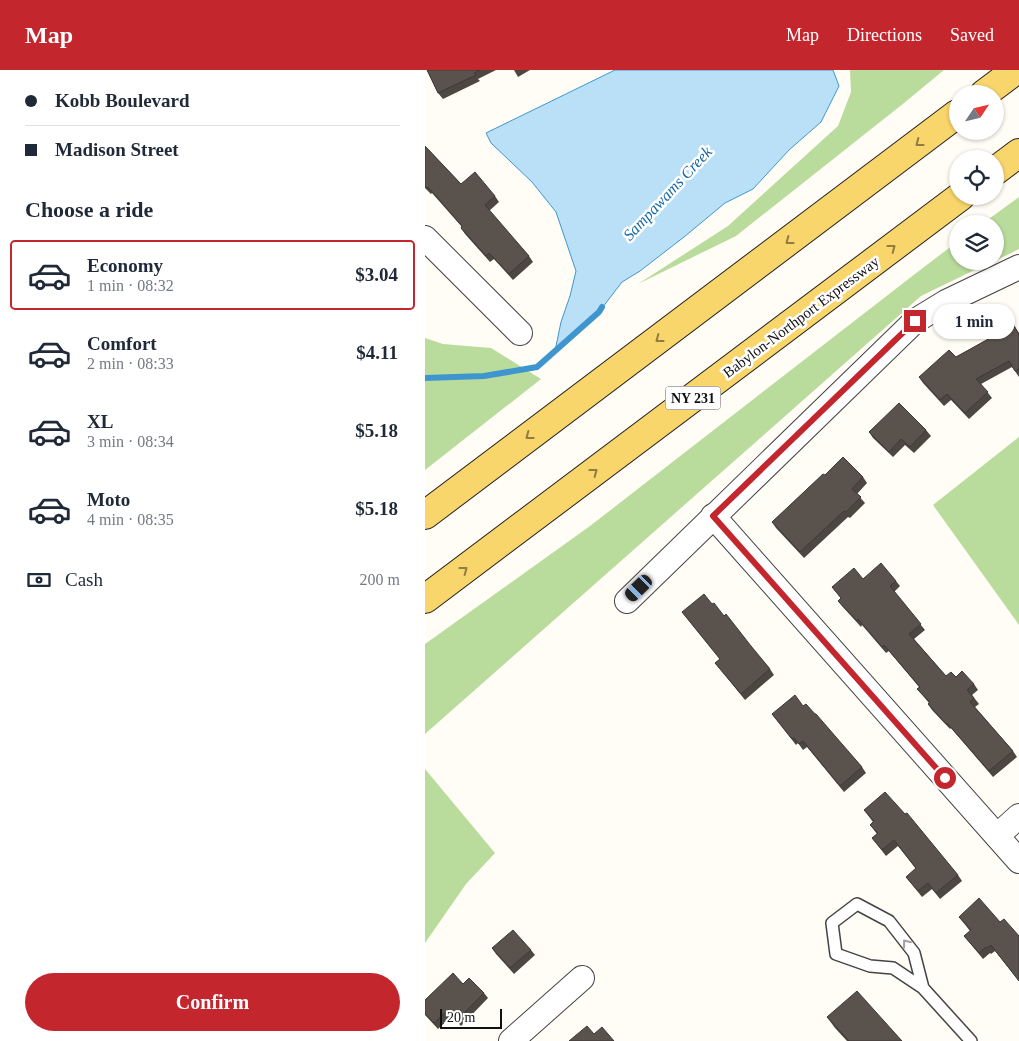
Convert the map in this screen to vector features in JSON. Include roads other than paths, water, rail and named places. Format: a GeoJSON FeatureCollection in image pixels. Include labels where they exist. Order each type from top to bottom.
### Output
{"type":"FeatureCollection","features":[{"type":"Feature","properties":{"kind":"main road"},"geometry":{"type":"LineString","coordinates":[[996,85],[1016,70]]}},
{"type":"Feature","properties":{"kind":"main road"},"geometry":{"type":"LineString","coordinates":[[425,515],[949,120]]}},
{"type":"Feature","properties":{"kind":"main road"},"geometry":{"type":"LineString","coordinates":[[1004,164],[1019,152]]}},
{"type":"Feature","properties":{"kind":"main road","name":"Babylon-Northport Expressway"},"geometry":{"type":"LineString","coordinates":[[425,599],[949,205]]}},
{"type":"Feature","properties":{"kind":"street"},"geometry":{"type":"LineString","coordinates":[[425,238],[520,334]]}},
{"type":"Feature","properties":{"kind":"street"},"geometry":{"type":"LineString","coordinates":[[627,601],[915,321],[946,302],[1019,267]]}},
{"type":"Feature","properties":{"kind":"street"},"geometry":{"type":"LineString","coordinates":[[713,516],[1019,861]]}},
{"type":"Feature","properties":{"kind":"street"},"geometry":{"type":"LineString","coordinates":[[997,836],[1019,816]]}},
{"type":"Feature","properties":{"kind":"street"},"geometry":{"type":"LineString","coordinates":[[511,1041],[582,978]]}},
{"type":"Feature","properties":{"kind":"lane"},"geometry":{"type":"LineString","coordinates":[[923,988],[914,953],[889,921],[857,904],[832,923],[837,954],[870,966],[893,968],[923,988],[971,1041]]}},
{"type":"Feature","properties":{"kind":"water"},"geometry":{"type":"Polygon","coordinates":[[[615,70],[833,70],[839,86],[821,122],[789,150],[753,189],[725,203],[640,271],[622,282],[599,312],[555,351],[561,322],[576,271],[556,212],[532,182],[491,143],[486,133],[615,70]]]}},
{"type":"Feature","properties":{"kind":"waterway","name":"Sampawams Creek"},"geometry":{"type":"LineString","coordinates":[[425,378],[484,376],[537,367],[599,312],[602,307]]}}]}
